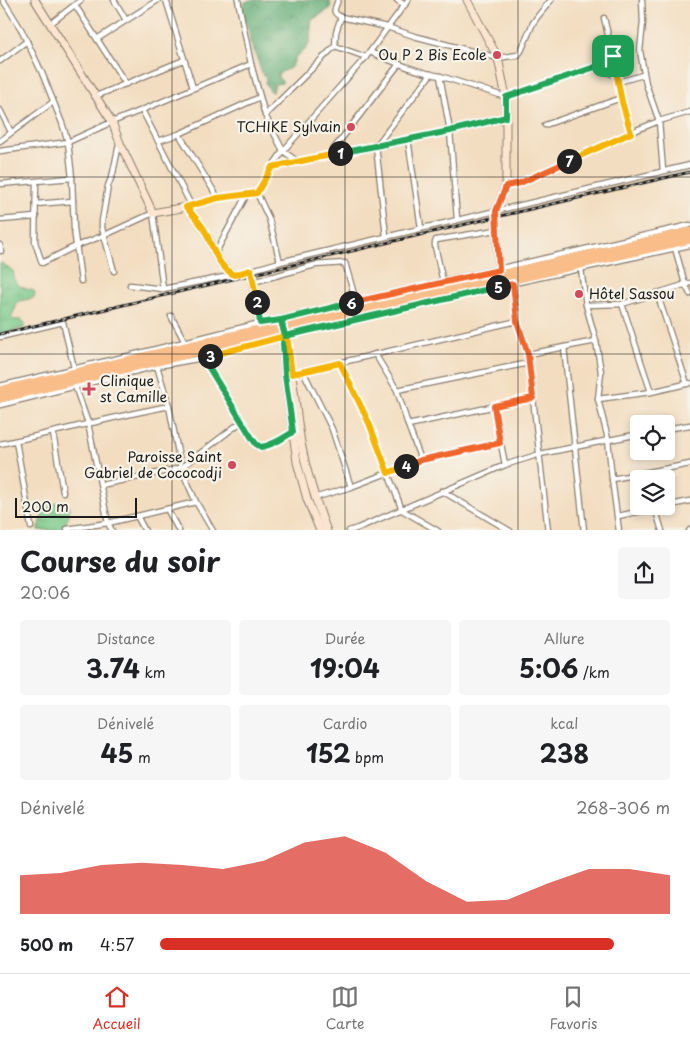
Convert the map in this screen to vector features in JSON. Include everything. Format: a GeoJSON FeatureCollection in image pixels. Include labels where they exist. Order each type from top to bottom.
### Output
{"type":"FeatureCollection","features":[{"type":"Feature","properties":{"kind":"highway"},"geometry":{"type":"LineString","coordinates":[[283,328],[499,272],[690,232]]}},
{"type":"Feature","properties":{"kind":"highway"},"geometry":{"type":"LineString","coordinates":[[0,391],[262,329],[283,328],[690,239]]}},
{"type":"Feature","properties":{"kind":"highway"},"geometry":{"type":"LineString","coordinates":[[0,398],[262,329]]}},
{"type":"Feature","properties":{"kind":"street"},"geometry":{"type":"LineString","coordinates":[[3,0],[21,29],[42,73],[68,142],[76,246],[81,281]]}},
{"type":"Feature","properties":{"kind":"street"},"geometry":{"type":"LineString","coordinates":[[35,0],[112,122],[153,213],[164,290]]}},
{"type":"Feature","properties":{"kind":"street"},"geometry":{"type":"LineString","coordinates":[[50,24],[81,0]]}},
{"type":"Feature","properties":{"kind":"street"},"geometry":{"type":"LineString","coordinates":[[114,0],[126,20]]}},
{"type":"Feature","properties":{"kind":"street"},"geometry":{"type":"LineString","coordinates":[[97,39],[158,0]]}},
{"type":"Feature","properties":{"kind":"street"},"geometry":{"type":"LineString","coordinates":[[166,0],[193,88]]}},
{"type":"Feature","properties":{"kind":"street"},"geometry":{"type":"LineString","coordinates":[[246,0],[239,2],[251,64],[265,115],[284,151],[298,161]]}},
{"type":"Feature","properties":{"kind":"street"},"geometry":{"type":"LineString","coordinates":[[338,0],[334,10],[335,14],[341,17],[387,27],[498,58],[518,55],[538,16],[550,0]]}},
{"type":"Feature","properties":{"kind":"street"},"geometry":{"type":"LineString","coordinates":[[257,193],[284,151],[366,57],[407,2],[397,0]]}},
{"type":"Feature","properties":{"kind":"street"},"geometry":{"type":"LineString","coordinates":[[467,0],[498,58],[506,97],[506,186],[496,211],[499,272]]}},
{"type":"Feature","properties":{"kind":"street"},"geometry":{"type":"LineString","coordinates":[[642,0],[643,22],[640,47],[648,92],[659,121],[663,172]]}},
{"type":"Feature","properties":{"kind":"street"},"geometry":{"type":"LineString","coordinates":[[75,5],[126,84]]}},
{"type":"Feature","properties":{"kind":"street"},"geometry":{"type":"LineString","coordinates":[[265,115],[334,46],[341,17]]}},
{"type":"Feature","properties":{"kind":"street"},"geometry":{"type":"LineString","coordinates":[[604,18],[621,98],[631,133]]}},
{"type":"Feature","properties":{"kind":"street"},"geometry":{"type":"LineString","coordinates":[[1,58],[27,41]]}},
{"type":"Feature","properties":{"kind":"street"},"geometry":{"type":"LineString","coordinates":[[334,46],[366,57]]}},
{"type":"Feature","properties":{"kind":"street"},"geometry":{"type":"LineString","coordinates":[[370,52],[400,64],[506,97],[595,67],[613,56]]}},
{"type":"Feature","properties":{"kind":"street"},"geometry":{"type":"LineString","coordinates":[[96,96],[184,60]]}},
{"type":"Feature","properties":{"kind":"street"},"geometry":{"type":"LineString","coordinates":[[0,151],[68,142],[251,64]]}},
{"type":"Feature","properties":{"kind":"street"},"geometry":{"type":"LineString","coordinates":[[329,155],[400,64]]}},
{"type":"Feature","properties":{"kind":"street"},"geometry":{"type":"LineString","coordinates":[[595,67],[617,76]]}},
{"type":"Feature","properties":{"kind":"street"},"geometry":{"type":"LineString","coordinates":[[386,236],[376,146],[431,74]]}},
{"type":"Feature","properties":{"kind":"street"},"geometry":{"type":"LineString","coordinates":[[618,82],[644,74]]}},
{"type":"Feature","properties":{"kind":"street"},"geometry":{"type":"LineString","coordinates":[[440,76],[450,131],[457,219]]}},
{"type":"Feature","properties":{"kind":"street"},"geometry":{"type":"LineString","coordinates":[[158,141],[179,134],[260,97]]}},
{"type":"Feature","properties":{"kind":"street"},"geometry":{"type":"LineString","coordinates":[[545,126],[621,98]]}},
{"type":"Feature","properties":{"kind":"street"},"geometry":{"type":"LineString","coordinates":[[0,141],[53,102]]}},
{"type":"Feature","properties":{"kind":"street"},"geometry":{"type":"LineString","coordinates":[[0,110],[11,132]]}},
{"type":"Feature","properties":{"kind":"street"},"geometry":{"type":"LineString","coordinates":[[142,110],[189,206],[203,228],[214,254],[227,270],[234,275]]}},
{"type":"Feature","properties":{"kind":"street"},"geometry":{"type":"LineString","coordinates":[[506,186],[520,183],[659,121],[690,112]]}},
{"type":"Feature","properties":{"kind":"street"},"geometry":{"type":"LineString","coordinates":[[272,167],[450,131],[506,117]]}},
{"type":"Feature","properties":{"kind":"street"},"geometry":{"type":"LineString","coordinates":[[179,134],[218,198]]}},
{"type":"Feature","properties":{"kind":"street"},"geometry":{"type":"LineString","coordinates":[[408,139],[421,228]]}},
{"type":"Feature","properties":{"kind":"street"},"geometry":{"type":"LineString","coordinates":[[114,270],[102,228],[102,221],[108,186],[120,142]]}},
{"type":"Feature","properties":{"kind":"street"},"geometry":{"type":"LineString","coordinates":[[130,285],[164,290],[234,275],[386,236],[690,165]]}},
{"type":"Feature","properties":{"kind":"street"},"geometry":{"type":"LineString","coordinates":[[0,184],[72,178]]}},
{"type":"Feature","properties":{"kind":"street"},"geometry":{"type":"LineString","coordinates":[[36,181],[35,242],[42,263],[76,246],[153,213],[218,198],[257,193]]}},
{"type":"Feature","properties":{"kind":"street"},"geometry":{"type":"LineString","coordinates":[[257,193],[269,219],[280,262]]}},
{"type":"Feature","properties":{"kind":"street"},"geometry":{"type":"LineString","coordinates":[[214,254],[247,194]]}},
{"type":"Feature","properties":{"kind":"street"},"geometry":{"type":"LineString","coordinates":[[36,204],[73,200]]}},
{"type":"Feature","properties":{"kind":"street"},"geometry":{"type":"LineString","coordinates":[[0,220],[36,217]]}},
{"type":"Feature","properties":{"kind":"street"},"geometry":{"type":"LineString","coordinates":[[0,405],[157,366],[203,358],[356,302],[443,282],[499,272],[690,225]]}},
{"type":"Feature","properties":{"kind":"street"},"geometry":{"type":"LineString","coordinates":[[443,282],[435,246],[436,240],[496,230]]}},
{"type":"Feature","properties":{"kind":"street"},"geometry":{"type":"LineString","coordinates":[[0,245],[1,251]]}},
{"type":"Feature","properties":{"kind":"street"},"geometry":{"type":"LineString","coordinates":[[0,386],[185,342],[262,329],[283,328],[513,284],[690,245]]}},
{"type":"Feature","properties":{"kind":"street"},"geometry":{"type":"LineString","coordinates":[[675,248],[688,283],[690,294]]}},
{"type":"Feature","properties":{"kind":"street"},"geometry":{"type":"LineString","coordinates":[[253,282],[315,265],[345,263],[356,302]]}},
{"type":"Feature","properties":{"kind":"street"},"geometry":{"type":"LineString","coordinates":[[581,269],[586,305],[596,341],[601,372],[598,399],[608,439],[619,530]]}},
{"type":"Feature","properties":{"kind":"street"},"geometry":{"type":"LineString","coordinates":[[251,270],[262,329]]}},
{"type":"Feature","properties":{"kind":"street"},"geometry":{"type":"LineString","coordinates":[[586,305],[622,304],[688,283]]}},
{"type":"Feature","properties":{"kind":"street"},"geometry":{"type":"LineString","coordinates":[[513,284],[517,321],[528,354],[548,530]]}},
{"type":"Feature","properties":{"kind":"street"},"geometry":{"type":"LineString","coordinates":[[598,399],[651,392],[688,383],[657,294]]}},
{"type":"Feature","properties":{"kind":"street"},"geometry":{"type":"LineString","coordinates":[[622,304],[651,392]]}},
{"type":"Feature","properties":{"kind":"street"},"geometry":{"type":"LineString","coordinates":[[172,316],[185,342]]}},
{"type":"Feature","properties":{"kind":"street"},"geometry":{"type":"LineString","coordinates":[[292,374],[517,321]]}},
{"type":"Feature","properties":{"kind":"street"},"geometry":{"type":"LineString","coordinates":[[0,337],[63,322],[74,368]]}},
{"type":"Feature","properties":{"kind":"street"},"geometry":{"type":"LineString","coordinates":[[283,328],[288,342],[304,462],[314,498],[327,530]]}},
{"type":"Feature","properties":{"kind":"street"},"geometry":{"type":"LineString","coordinates":[[283,328],[285,375],[297,462],[306,499],[320,530]]}},
{"type":"Feature","properties":{"kind":"street"},"geometry":{"type":"LineString","coordinates":[[528,354],[596,341]]}},
{"type":"Feature","properties":{"kind":"street"},"geometry":{"type":"LineString","coordinates":[[564,347],[584,530]]}},
{"type":"Feature","properties":{"kind":"street"},"geometry":{"type":"LineString","coordinates":[[375,354],[397,390],[421,460]]}},
{"type":"Feature","properties":{"kind":"street"},"geometry":{"type":"LineString","coordinates":[[203,358],[256,444],[261,447],[275,444],[293,432]]}},
{"type":"Feature","properties":{"kind":"street"},"geometry":{"type":"LineString","coordinates":[[340,363],[369,423],[402,510],[438,530]]}},
{"type":"Feature","properties":{"kind":"street"},"geometry":{"type":"LineString","coordinates":[[397,390],[529,363]]}},
{"type":"Feature","properties":{"kind":"street"},"geometry":{"type":"LineString","coordinates":[[157,366],[169,406],[181,468],[196,502],[213,530]]}},
{"type":"Feature","properties":{"kind":"street"},"geometry":{"type":"LineString","coordinates":[[303,370],[332,429],[351,487]]}},
{"type":"Feature","properties":{"kind":"street"},"geometry":{"type":"LineString","coordinates":[[75,386],[88,423],[108,523],[112,530]]}},
{"type":"Feature","properties":{"kind":"street"},"geometry":{"type":"LineString","coordinates":[[408,425],[533,398]]}},
{"type":"Feature","properties":{"kind":"street"},"geometry":{"type":"LineString","coordinates":[[0,444],[169,406]]}},
{"type":"Feature","properties":{"kind":"street"},"geometry":{"type":"LineString","coordinates":[[494,406],[505,465]]}},
{"type":"Feature","properties":{"kind":"street"},"geometry":{"type":"LineString","coordinates":[[101,484],[181,468],[241,422]]}},
{"type":"Feature","properties":{"kind":"street"},"geometry":{"type":"LineString","coordinates":[[675,428],[690,425]]}},
{"type":"Feature","properties":{"kind":"street"},"geometry":{"type":"LineString","coordinates":[[53,432],[63,492]]}},
{"type":"Feature","properties":{"kind":"street"},"geometry":{"type":"LineString","coordinates":[[349,530],[360,529],[442,491],[505,465],[540,454],[630,435]]}},
{"type":"Feature","properties":{"kind":"street"},"geometry":{"type":"LineString","coordinates":[[16,441],[31,527]]}},
{"type":"Feature","properties":{"kind":"street"},"geometry":{"type":"LineString","coordinates":[[314,498],[351,487],[421,460],[500,443]]}},
{"type":"Feature","properties":{"kind":"street"},"geometry":{"type":"LineString","coordinates":[[612,478],[690,464]]}},
{"type":"Feature","properties":{"kind":"street"},"geometry":{"type":"LineString","coordinates":[[442,491],[510,530]]}},
{"type":"Feature","properties":{"kind":"street"},"geometry":{"type":"LineString","coordinates":[[675,504],[690,501]]}},
{"type":"Feature","properties":{"kind":"street"},"geometry":{"type":"LineString","coordinates":[[67,528],[108,523],[196,502]]}},
{"type":"Feature","properties":{"kind":"street"},"geometry":{"type":"LineString","coordinates":[[167,509],[180,530]]}},
{"type":"Feature","properties":{"kind":"street"},"geometry":{"type":"LineString","coordinates":[[618,516],[630,513]]}},
{"type":"Feature","properties":{"kind":"street"},"geometry":{"type":"LineString","coordinates":[[657,515],[662,530]]}},
{"type":"Feature","properties":{"kind":"street"},"geometry":{"type":"LineString","coordinates":[[137,516],[145,530]]}},
{"type":"Feature","properties":{"kind":"green space"},"geometry":{"type":"Polygon","coordinates":[[[250,0],[330,0],[331,8],[312,20],[309,45],[296,56],[291,68],[278,75],[282,83],[275,84],[273,92],[265,83],[266,78],[261,71],[250,43],[249,31],[240,9],[245,2],[250,0]]]}},
{"type":"Feature","properties":{"kind":"green space"},"geometry":{"type":"Polygon","coordinates":[[[0,263],[13,271],[19,286],[34,291],[35,295],[33,298],[16,303],[11,317],[14,320],[22,320],[25,324],[24,328],[0,334],[0,263]]]}},
{"type":"Feature","properties":{"kind":"green space"},"geometry":{"type":"Polygon","coordinates":[[[63,501],[70,507],[64,530],[38,530],[41,519],[48,507],[63,501]]]}},
{"type":"Feature","properties":{"kind":"railway"},"geometry":{"type":"LineString","coordinates":[[0,334],[690,172]]}},
{"type":"Feature","properties":{"kind":"place","name":"Ou P 2 Bis Ecole"},"geometry":{"type":"Point","coordinates":[497,55]}},
{"type":"Feature","properties":{"kind":"place","name":"TCHIKE Sylvain"},"geometry":{"type":"Point","coordinates":[351,127]}},
{"type":"Feature","properties":{"kind":"place","name":"Hôtel Sassou"},"geometry":{"type":"Point","coordinates":[579,294]}},
{"type":"Feature","properties":{"kind":"place","name":"Clinique st Camille"},"geometry":{"type":"Point","coordinates":[89,389]}},
{"type":"Feature","properties":{"kind":"place","name":"Paroisse Saint Gabriel de Cococodji"},"geometry":{"type":"Point","coordinates":[232,465]}},
{"type":"Feature","properties":{"kind":"route"},"geometry":{"type":"LineString","coordinates":[[613,56],[595,67],[506,97],[506,117],[450,131],[272,167],[257,193],[218,198],[186,207],[203,228],[214,254],[227,270],[234,275],[251,270],[260,323],[281,320],[284,331],[285,336],[283,343],[285,375],[293,432],[275,444],[261,447],[256,444],[203,358],[285,336],[288,342],[292,374],[340,363],[369,423],[388,473],[421,460],[500,443],[494,406],[533,398],[528,354],[517,321],[513,284],[285,336],[281,320],[499,270],[496,211],[506,186],[520,183],[631,133],[622,102],[613,56]]}}]}
